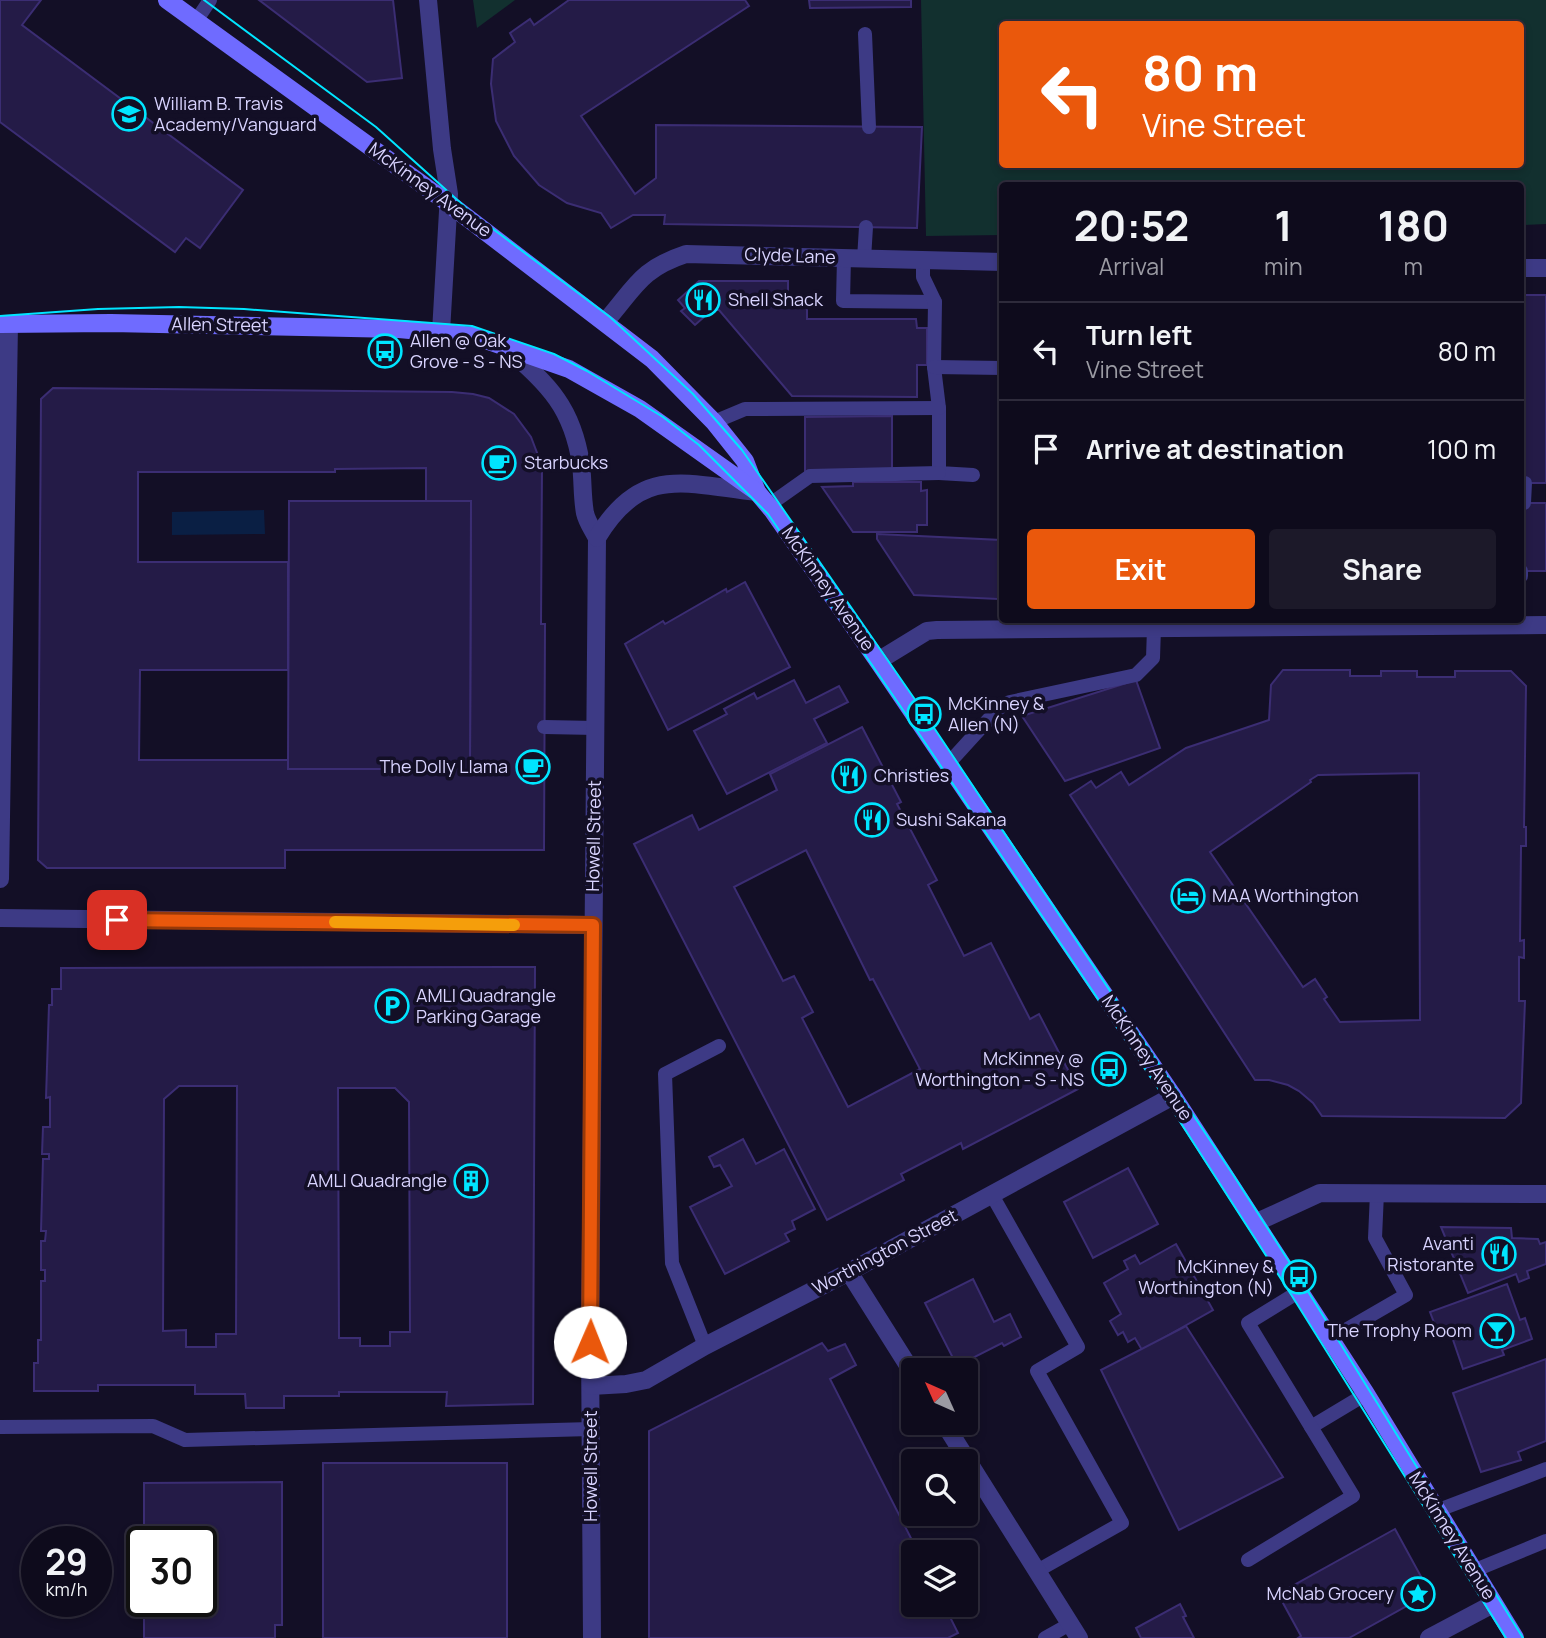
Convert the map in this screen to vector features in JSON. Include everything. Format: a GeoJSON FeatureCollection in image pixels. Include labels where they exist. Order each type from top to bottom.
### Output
{"type":"FeatureCollection","features":[{"type":"Feature","properties":{"kind":"street","name":"McKinney Avenue"},"geometry":{"type":"LineString","coordinates":[[167,0],[448,203],[606,322],[652,359],[714,422],[745,461],[763,499],[878,661],[1173,1096],[1366,1394],[1515,1638]]}},
{"type":"Feature","properties":{"kind":"street"},"geometry":{"type":"LineString","coordinates":[[428,0],[448,203],[441,332]]}},
{"type":"Feature","properties":{"kind":"street","name":"Clyde Lane"},"geometry":{"type":"LineString","coordinates":[[606,322],[643,276],[663,261],[686,254],[999,262]]}},
{"type":"Feature","properties":{"kind":"street"},"geometry":{"type":"LineString","coordinates":[[1524,268],[1546,268]]}},
{"type":"Feature","properties":{"kind":"street","name":"Allen Street"},"geometry":{"type":"LineString","coordinates":[[5,324],[124,323],[441,332]]}},
{"type":"Feature","properties":{"kind":"street"},"geometry":{"type":"LineString","coordinates":[[0,879],[5,324]]}},
{"type":"Feature","properties":{"kind":"street","name":"McKinney Avenue"},"geometry":{"type":"LineString","coordinates":[[441,332],[474,336],[569,369],[640,409],[763,499]]}},
{"type":"Feature","properties":{"kind":"street","name":"Howell Street"},"geometry":{"type":"LineString","coordinates":[[508,348],[542,379],[561,402],[574,431],[586,516],[597,538],[593,925],[592,1638]]}},
{"type":"Feature","properties":{"kind":"street"},"geometry":{"type":"LineString","coordinates":[[597,538],[618,509],[636,494],[667,482],[763,499]]}},
{"type":"Feature","properties":{"kind":"street"},"geometry":{"type":"LineString","coordinates":[[878,661],[927,631],[1024,624],[1104,624],[1154,628],[1436,623]]}},
{"type":"Feature","properties":{"kind":"street"},"geometry":{"type":"LineString","coordinates":[[1524,623],[1546,625]]}},
{"type":"Feature","properties":{"kind":"street"},"geometry":{"type":"LineString","coordinates":[[0,918],[593,925]]}},
{"type":"Feature","properties":{"kind":"street","name":"Worthington Street"},"geometry":{"type":"LineString","coordinates":[[591,1386],[646,1380],[1173,1096]]}},
{"type":"Feature","properties":{"kind":"street"},"geometry":{"type":"LineString","coordinates":[[1255,1223],[1320,1193],[1546,1194]]}},
{"type":"Feature","properties":{"kind":"street"},"geometry":{"type":"LineString","coordinates":[[849,1272],[903,1358]]}},
{"type":"Feature","properties":{"kind":"street"},"geometry":{"type":"LineString","coordinates":[[952,1435],[1074,1631]]}},
{"type":"Feature","properties":{"kind":"street"},"geometry":{"type":"LineString","coordinates":[[1429,1638],[1493,1604]]}},
{"type":"Feature","properties":{"kind":"lane"},"geometry":{"type":"LineString","coordinates":[[195,21],[210,0]]}},
{"type":"Feature","properties":{"kind":"lane"},"geometry":{"type":"LineString","coordinates":[[865,33],[869,127]]}},
{"type":"Feature","properties":{"kind":"lane"},"geometry":{"type":"LineString","coordinates":[[864,259],[866,228]]}},
{"type":"Feature","properties":{"kind":"lane"},"geometry":{"type":"LineString","coordinates":[[844,258],[843,301],[935,302]]}},
{"type":"Feature","properties":{"kind":"lane"},"geometry":{"type":"LineString","coordinates":[[923,259],[923,277],[935,302],[934,367],[939,408],[939,473]]}},
{"type":"Feature","properties":{"kind":"lane"},"geometry":{"type":"LineString","coordinates":[[934,367],[999,368]]}},
{"type":"Feature","properties":{"kind":"lane"},"geometry":{"type":"LineString","coordinates":[[714,422],[746,409],[939,408]]}},
{"type":"Feature","properties":{"kind":"lane"},"geometry":{"type":"LineString","coordinates":[[763,499],[810,476],[939,473],[973,475]]}},
{"type":"Feature","properties":{"kind":"lane"},"geometry":{"type":"LineString","coordinates":[[1524,503],[1525,483]]}},
{"type":"Feature","properties":{"kind":"lane"},"geometry":{"type":"LineString","coordinates":[[948,764],[999,708],[1010,702],[1136,675],[1153,658],[1154,628]]}},
{"type":"Feature","properties":{"kind":"lane"},"geometry":{"type":"LineString","coordinates":[[544,727],[596,727]]}},
{"type":"Feature","properties":{"kind":"lane"},"geometry":{"type":"LineString","coordinates":[[705,1346],[672,1263],[665,1074],[719,1046]]}},
{"type":"Feature","properties":{"kind":"lane"},"geometry":{"type":"LineString","coordinates":[[1330,1339],[1406,1295],[1374,1238],[1377,1193]]}},
{"type":"Feature","properties":{"kind":"lane"},"geometry":{"type":"LineString","coordinates":[[992,1195],[1078,1346],[1037,1371],[1122,1523],[1037,1571]]}},
{"type":"Feature","properties":{"kind":"lane"},"geometry":{"type":"LineString","coordinates":[[1248,1560],[1353,1496],[1248,1323],[1300,1291]]}},
{"type":"Feature","properties":{"kind":"lane"},"geometry":{"type":"LineString","coordinates":[[1311,1427],[1366,1394]]}},
{"type":"Feature","properties":{"kind":"lane"},"geometry":{"type":"LineString","coordinates":[[0,1427],[153,1426],[185,1440],[591,1429]]}},
{"type":"Feature","properties":{"kind":"lane"},"geometry":{"type":"LineString","coordinates":[[1436,1511],[1546,1469]]}},
{"type":"Feature","properties":{"kind":"lane"},"geometry":{"type":"LineString","coordinates":[[1473,1571],[1546,1541]]}},
{"type":"Feature","properties":{"kind":"lane"},"geometry":{"type":"LineString","coordinates":[[1045,1638],[1074,1631]]}},
{"type":"Feature","properties":{"kind":"green space"},"geometry":{"type":"Polygon","coordinates":[[[473,0],[515,0],[477,28],[473,0]]]}},
{"type":"Feature","properties":{"kind":"green space"},"geometry":{"type":"Polygon","coordinates":[[[921,0],[1546,0],[1546,224],[1524,225],[1524,182],[999,182],[999,235],[926,236],[921,0]]]}},
{"type":"Feature","properties":{"kind":"water"},"geometry":{"type":"Polygon","coordinates":[[[264,510],[265,534],[172,535],[172,512],[264,510]]]}},
{"type":"Feature","properties":{"kind":"building"},"geometry":{"type":"Polygon","coordinates":[[[0,0],[41,0],[22,25],[243,190],[200,248],[186,238],[175,252],[0,122],[0,0]]]}},
{"type":"Feature","properties":{"kind":"building"},"geometry":{"type":"Polygon","coordinates":[[[259,0],[393,0],[402,78],[367,82],[259,0]]]}},
{"type":"Feature","properties":{"kind":"building"},"geometry":{"type":"Polygon","coordinates":[[[569,0],[745,0],[749,6],[581,116],[635,194],[656,178],[656,125],[922,127],[917,228],[664,224],[665,215],[633,215],[611,228],[601,213],[567,203],[539,185],[514,156],[496,121],[491,84],[493,59],[515,42],[510,33],[530,19],[534,25],[569,0]]]}},
{"type":"Feature","properties":{"kind":"building"},"geometry":{"type":"Polygon","coordinates":[[[809,0],[911,0],[911,7],[810,8],[809,0]]]}},
{"type":"Feature","properties":{"kind":"building"},"geometry":{"type":"Polygon","coordinates":[[[699,281],[788,281],[788,304],[807,304],[807,319],[916,319],[917,328],[927,328],[927,365],[917,365],[917,397],[792,396],[719,310],[712,310],[695,325],[681,311],[685,308],[678,300],[699,281]]]}},
{"type":"Feature","properties":{"kind":"building"},"geometry":{"type":"Polygon","coordinates":[[[1524,295],[1546,295],[1546,483],[1524,483],[1524,295]]]}},
{"type":"Feature","properties":{"kind":"building"},"geometry":{"type":"Polygon","coordinates":[[[53,388],[452,392],[489,398],[514,414],[531,437],[542,466],[541,624],[545,624],[544,850],[285,850],[285,868],[47,868],[38,860],[41,399],[53,388]],[[426,468],[335,469],[335,472],[138,472],[138,562],[288,562],[288,670],[140,670],[139,760],[288,760],[288,769],[470,769],[471,501],[426,501],[426,468]]]}},
{"type":"Feature","properties":{"kind":"building"},"geometry":{"type":"Polygon","coordinates":[[[892,416],[892,471],[805,472],[805,417],[892,416]]]}},
{"type":"Feature","properties":{"kind":"building"},"geometry":{"type":"Polygon","coordinates":[[[853,482],[921,482],[921,491],[927,490],[927,525],[917,525],[917,532],[853,532],[822,487],[853,486],[853,482]]]}},
{"type":"Feature","properties":{"kind":"building"},"geometry":{"type":"Polygon","coordinates":[[[289,501],[471,501],[470,769],[288,769],[289,501]]]}},
{"type":"Feature","properties":{"kind":"building"},"geometry":{"type":"Polygon","coordinates":[[[1524,503],[1546,503],[1546,571],[1524,571],[1524,503]]]}},
{"type":"Feature","properties":{"kind":"building"},"geometry":{"type":"Polygon","coordinates":[[[877,534],[999,540],[998,599],[914,595],[877,539],[877,534]]]}},
{"type":"Feature","properties":{"kind":"building"},"geometry":{"type":"Polygon","coordinates":[[[745,582],[790,667],[668,730],[625,644],[663,621],[665,624],[726,589],[727,592],[745,582]]]}},
{"type":"Feature","properties":{"kind":"building","name":"MAA Worthington"},"geometry":{"type":"Polygon","coordinates":[[[1283,670],[1350,670],[1350,676],[1381,676],[1381,671],[1417,671],[1417,677],[1455,677],[1455,671],[1511,671],[1526,686],[1526,846],[1521,846],[1520,941],[1524,940],[1524,958],[1519,957],[1519,1001],[1525,1001],[1521,1103],[1505,1118],[1322,1116],[1313,1103],[1288,1085],[1255,1080],[1070,795],[1091,781],[1096,788],[1121,772],[1129,785],[1186,748],[1269,720],[1271,685],[1283,670]],[[1419,773],[1318,775],[1210,852],[1303,987],[1315,979],[1327,997],[1324,999],[1340,1022],[1420,1020],[1419,773]]]}},
{"type":"Feature","properties":{"kind":"building"},"geometry":{"type":"Polygon","coordinates":[[[794,680],[806,703],[839,686],[848,702],[814,719],[827,743],[727,794],[694,731],[727,714],[724,709],[754,693],[757,699],[794,680]]]}},
{"type":"Feature","properties":{"kind":"building"},"geometry":{"type":"Polygon","coordinates":[[[1136,680],[1160,748],[1065,781],[1022,716],[1136,680]]]}},
{"type":"Feature","properties":{"kind":"building"},"geometry":{"type":"Polygon","coordinates":[[[862,727],[901,802],[897,804],[937,880],[928,885],[964,956],[991,943],[1030,1019],[1039,1014],[1078,1089],[963,1149],[961,1143],[901,1174],[904,1180],[827,1220],[634,844],[692,815],[699,830],[777,790],[770,774],[862,727]],[[806,850],[734,887],[783,981],[794,976],[813,1012],[802,1018],[848,1107],[920,1069],[873,979],[870,980],[806,850]]]}},
{"type":"Feature","properties":{"kind":"building","name":"AMLI Quadrangle"},"geometry":{"type":"Polygon","coordinates":[[[535,967],[533,1404],[446,1406],[447,1392],[339,1392],[339,1396],[284,1396],[284,1408],[246,1408],[245,1394],[195,1394],[195,1385],[98,1385],[98,1391],[34,1391],[34,1363],[38,1363],[38,1340],[41,1340],[41,1281],[45,1281],[45,1270],[41,1270],[41,1241],[45,1241],[46,1231],[41,1231],[43,1159],[49,1159],[49,1154],[42,1154],[43,1127],[50,1127],[50,1097],[46,1098],[49,1005],[52,1005],[52,989],[61,989],[61,968],[535,967]],[[179,1086],[164,1099],[163,1331],[186,1330],[186,1347],[216,1347],[216,1334],[236,1334],[237,1086],[179,1086]],[[338,1088],[339,1338],[360,1338],[360,1346],[390,1346],[390,1332],[410,1332],[409,1102],[395,1088],[338,1088]]]}},
{"type":"Feature","properties":{"kind":"building"},"geometry":{"type":"Polygon","coordinates":[[[743,1139],[756,1164],[784,1149],[815,1209],[792,1221],[795,1229],[785,1234],[789,1241],[725,1274],[690,1207],[732,1186],[720,1165],[714,1167],[709,1157],[743,1139]]]}},
{"type":"Feature","properties":{"kind":"building"},"geometry":{"type":"Polygon","coordinates":[[[1128,1168],[1158,1224],[1093,1258],[1064,1202],[1128,1168]]]}},
{"type":"Feature","properties":{"kind":"building","name":"Avanti Ristorante"},"geometry":{"type":"Polygon","coordinates":[[[1441,1227],[1511,1228],[1512,1238],[1538,1239],[1540,1244],[1546,1242],[1546,1264],[1527,1271],[1529,1278],[1519,1282],[1516,1274],[1468,1293],[1441,1227]]]}},
{"type":"Feature","properties":{"kind":"building"},"geometry":{"type":"Polygon","coordinates":[[[1176,1244],[1213,1310],[1142,1350],[1135,1338],[1128,1342],[1123,1332],[1118,1335],[1110,1321],[1121,1314],[1104,1283],[1128,1269],[1124,1261],[1135,1255],[1140,1264],[1176,1244]]]}},
{"type":"Feature","properties":{"kind":"building"},"geometry":{"type":"Polygon","coordinates":[[[973,1279],[994,1322],[1010,1314],[1021,1337],[973,1358],[953,1358],[925,1303],[973,1279]]]}},
{"type":"Feature","properties":{"kind":"building"},"geometry":{"type":"Polygon","coordinates":[[[1507,1284],[1520,1320],[1525,1318],[1532,1339],[1502,1350],[1504,1355],[1463,1369],[1451,1334],[1440,1338],[1430,1312],[1507,1284]]]}},
{"type":"Feature","properties":{"kind":"building"},"geometry":{"type":"Polygon","coordinates":[[[1186,1326],[1283,1477],[1179,1530],[1101,1370],[1186,1326]]]}},
{"type":"Feature","properties":{"kind":"building"},"geometry":{"type":"Polygon","coordinates":[[[822,1343],[828,1351],[845,1344],[856,1365],[830,1379],[901,1519],[901,1526],[905,1526],[912,1540],[901,1540],[901,1617],[950,1617],[958,1633],[948,1638],[649,1638],[649,1431],[822,1343]]]}},
{"type":"Feature","properties":{"kind":"building"},"geometry":{"type":"Polygon","coordinates":[[[1546,1359],[1546,1441],[1518,1452],[1521,1460],[1481,1472],[1453,1393],[1546,1359]]]}},
{"type":"Feature","properties":{"kind":"building"},"geometry":{"type":"Polygon","coordinates":[[[323,1463],[507,1463],[507,1638],[323,1638],[323,1463]]]}},
{"type":"Feature","properties":{"kind":"building"},"geometry":{"type":"Polygon","coordinates":[[[282,1482],[282,1625],[275,1625],[275,1638],[144,1638],[144,1617],[217,1617],[217,1526],[144,1526],[144,1483],[282,1482]]]}},
{"type":"Feature","properties":{"kind":"building"},"geometry":{"type":"Polygon","coordinates":[[[1395,1529],[1430,1593],[1349,1638],[1298,1638],[1301,1636],[1278,1594],[1395,1529]]]}},
{"type":"Feature","properties":{"kind":"building"},"geometry":{"type":"Polygon","coordinates":[[[1180,1604],[1186,1616],[1183,1617],[1194,1638],[1141,1638],[1136,1628],[1180,1604]]]}},
{"type":"Feature","properties":{"kind":"tram line"},"geometry":{"type":"LineString","coordinates":[[204,0],[376,127],[473,214],[610,317],[693,394],[742,450],[916,701],[1232,1173],[1523,1638]]}},
{"type":"Feature","properties":{"kind":"tram line"},"geometry":{"type":"LineString","coordinates":[[0,316],[179,307],[244,309],[472,326],[554,354],[587,371],[663,417],[699,445],[768,514],[903,710],[1166,1100],[1506,1638]]}},
{"type":"Feature","properties":{"kind":"slow traffic"},"geometry":{"type":"LineString","coordinates":[[335,922],[514,925]]}},
{"type":"Feature","properties":{"kind":"place","name":"William B. Travis Academy/Vanguard"},"geometry":{"type":"Point","coordinates":[129,114]}},
{"type":"Feature","properties":{"kind":"place","name":"Shell Shack"},"geometry":{"type":"Point","coordinates":[703,300]}},
{"type":"Feature","properties":{"kind":"place","name":"Allen @ Oak Grove - S - NS"},"geometry":{"type":"Point","coordinates":[385,351]}},
{"type":"Feature","properties":{"kind":"place","name":"Starbucks"},"geometry":{"type":"Point","coordinates":[499,463]}},
{"type":"Feature","properties":{"kind":"place","name":"McKinney & Allen (N)"},"geometry":{"type":"Point","coordinates":[924,714]}},
{"type":"Feature","properties":{"kind":"place","name":"The Dolly Llama"},"geometry":{"type":"Point","coordinates":[533,767]}},
{"type":"Feature","properties":{"kind":"place","name":"Christies"},"geometry":{"type":"Point","coordinates":[849,776]}},
{"type":"Feature","properties":{"kind":"place","name":"Sushi Sakana"},"geometry":{"type":"Point","coordinates":[872,820]}},
{"type":"Feature","properties":{"kind":"place","name":"MAA Worthington"},"geometry":{"type":"Point","coordinates":[1188,896]}},
{"type":"Feature","properties":{"kind":"place","name":"AMLI Quadrangle Parking Garage"},"geometry":{"type":"Point","coordinates":[392,1006]}},
{"type":"Feature","properties":{"kind":"place","name":"McKinney @ Worthington - S - NS"},"geometry":{"type":"Point","coordinates":[1109,1069]}},
{"type":"Feature","properties":{"kind":"place","name":"AMLI Quadrangle"},"geometry":{"type":"Point","coordinates":[471,1181]}},
{"type":"Feature","properties":{"kind":"place","name":"Avanti Ristorante"},"geometry":{"type":"Point","coordinates":[1499,1254]}},
{"type":"Feature","properties":{"kind":"place","name":"McKinney & Worthington (N)"},"geometry":{"type":"Point","coordinates":[1299,1277]}},
{"type":"Feature","properties":{"kind":"place","name":"The Trophy Room"},"geometry":{"type":"Point","coordinates":[1497,1331]}},
{"type":"Feature","properties":{"kind":"place","name":"McNab Grocery"},"geometry":{"type":"Point","coordinates":[1418,1594]}},
{"type":"Feature","properties":{"kind":"route"},"geometry":{"type":"LineString","coordinates":[[117,920],[593,925],[590,1342]]}}]}
